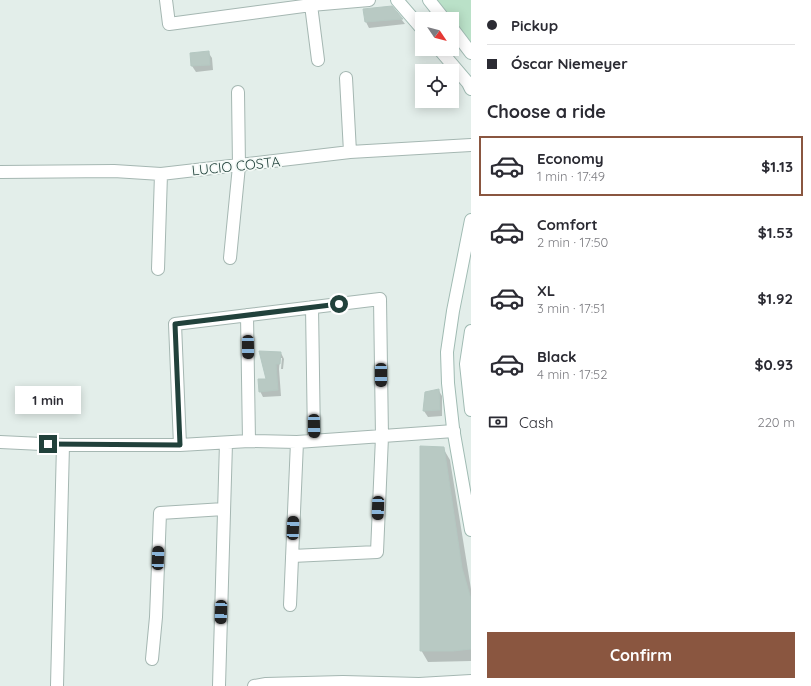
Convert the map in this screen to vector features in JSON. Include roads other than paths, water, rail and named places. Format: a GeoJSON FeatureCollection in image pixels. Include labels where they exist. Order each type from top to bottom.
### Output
{"type":"FeatureCollection","features":[{"type":"Feature","properties":{"kind":"street"},"geometry":{"type":"LineString","coordinates":[[166,0],[169,24],[311,5],[369,0]]}},
{"type":"Feature","properties":{"kind":"street"},"geometry":{"type":"LineString","coordinates":[[397,0],[415,21]]}},
{"type":"Feature","properties":{"kind":"street"},"geometry":{"type":"LineString","coordinates":[[429,0],[438,12]]}},
{"type":"Feature","properties":{"kind":"street"},"geometry":{"type":"LineString","coordinates":[[311,5],[318,60]]}},
{"type":"Feature","properties":{"kind":"street"},"geometry":{"type":"LineString","coordinates":[[459,37],[471,53]]}},
{"type":"Feature","properties":{"kind":"street"},"geometry":{"type":"LineString","coordinates":[[445,56],[468,82],[471,89]]}},
{"type":"Feature","properties":{"kind":"street"},"geometry":{"type":"LineString","coordinates":[[346,78],[350,152]]}},
{"type":"Feature","properties":{"kind":"street"},"geometry":{"type":"LineString","coordinates":[[230,258],[239,166],[238,92]]}},
{"type":"Feature","properties":{"kind":"street","name":"LUCIO COSTA"},"geometry":{"type":"LineString","coordinates":[[0,172],[114,171],[161,174],[350,152],[471,145]]}},
{"type":"Feature","properties":{"kind":"street"},"geometry":{"type":"LineString","coordinates":[[158,269],[161,174]]}},
{"type":"Feature","properties":{"kind":"street"},"geometry":{"type":"LineString","coordinates":[[471,220],[453,312],[447,352],[448,383],[454,431],[471,530]]}},
{"type":"Feature","properties":{"kind":"street"},"geometry":{"type":"LineString","coordinates":[[180,445],[175,324],[380,299],[382,436],[377,552],[292,556]]}},
{"type":"Feature","properties":{"kind":"street"},"geometry":{"type":"LineString","coordinates":[[312,307],[314,440]]}},
{"type":"Feature","properties":{"kind":"street"},"geometry":{"type":"LineString","coordinates":[[247,315],[249,441]]}},
{"type":"Feature","properties":{"kind":"street"},"geometry":{"type":"LineString","coordinates":[[471,331],[466,364],[471,410]]}},
{"type":"Feature","properties":{"kind":"street"},"geometry":{"type":"LineString","coordinates":[[0,442],[63,445],[180,445],[249,441],[297,442],[454,431]]}},
{"type":"Feature","properties":{"kind":"street"},"geometry":{"type":"LineString","coordinates":[[290,605],[297,442]]}},
{"type":"Feature","properties":{"kind":"street"},"geometry":{"type":"LineString","coordinates":[[219,686],[226,443]]}},
{"type":"Feature","properties":{"kind":"street"},"geometry":{"type":"LineString","coordinates":[[57,686],[63,445]]}},
{"type":"Feature","properties":{"kind":"street"},"geometry":{"type":"LineString","coordinates":[[152,659],[156,617],[160,513],[224,509]]}},
{"type":"Feature","properties":{"kind":"street"},"geometry":{"type":"LineString","coordinates":[[254,686],[266,684],[343,682],[419,684],[471,681]]}}]}
